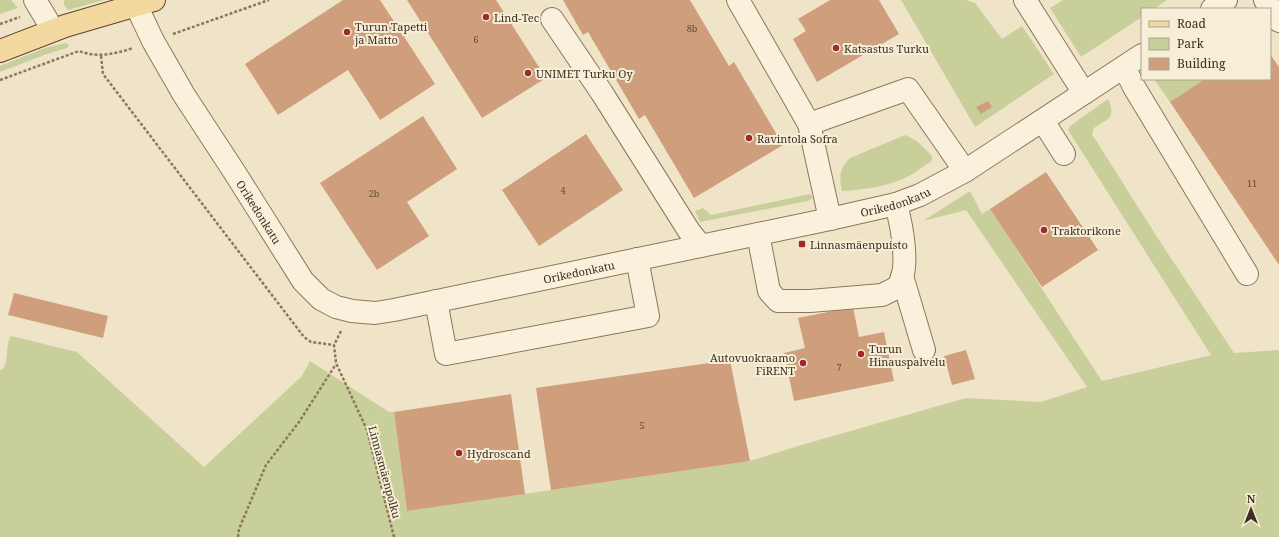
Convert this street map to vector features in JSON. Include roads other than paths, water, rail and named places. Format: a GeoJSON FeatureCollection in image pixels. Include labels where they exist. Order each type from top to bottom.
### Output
{"type":"FeatureCollection","features":[{"type":"Feature","properties":{"kind":"main road"},"geometry":{"type":"LineString","coordinates":[[0,51],[53,30],[145,3]]}},
{"type":"Feature","properties":{"kind":"street"},"geometry":{"type":"LineString","coordinates":[[34,0],[53,30]]}},
{"type":"Feature","properties":{"kind":"street"},"geometry":{"type":"LineString","coordinates":[[738,0],[809,124],[830,219]]}},
{"type":"Feature","properties":{"kind":"street"},"geometry":{"type":"LineString","coordinates":[[1025,0],[1084,93]]}},
{"type":"Feature","properties":{"kind":"street"},"geometry":{"type":"LineString","coordinates":[[1214,8],[1226,0]]}},
{"type":"Feature","properties":{"kind":"street","name":"Orikedonkatu"},"geometry":{"type":"LineString","coordinates":[[145,3],[153,41],[184,95],[303,281],[311,291],[321,299],[336,307],[352,311],[375,313],[436,302],[896,204],[920,195],[965,171],[1141,56]]}},
{"type":"Feature","properties":{"kind":"street"},"geometry":{"type":"LineString","coordinates":[[1271,9],[1279,21]]}},
{"type":"Feature","properties":{"kind":"street"},"geometry":{"type":"LineString","coordinates":[[552,19],[602,93],[689,231],[701,246]]}},
{"type":"Feature","properties":{"kind":"street"},"geometry":{"type":"LineString","coordinates":[[1124,67],[1134,87],[1247,274]]}},
{"type":"Feature","properties":{"kind":"street"},"geometry":{"type":"LineString","coordinates":[[809,124],[908,89],[965,171]]}},
{"type":"Feature","properties":{"kind":"street"},"geometry":{"type":"LineString","coordinates":[[1043,121],[1064,154]]}},
{"type":"Feature","properties":{"kind":"street"},"geometry":{"type":"LineString","coordinates":[[758,234],[769,291],[778,302],[810,302],[882,295],[898,285],[905,266],[901,226],[896,204]]}},
{"type":"Feature","properties":{"kind":"street"},"geometry":{"type":"LineString","coordinates":[[436,302],[446,354],[648,316],[637,259]]}},
{"type":"Feature","properties":{"kind":"street"},"geometry":{"type":"LineString","coordinates":[[902,276],[924,350]]}},
{"type":"Feature","properties":{"kind":"place","name":"Lind-Tec"},"geometry":{"type":"Point","coordinates":[486,17]}},
{"type":"Feature","properties":{"kind":"place","name":"Turun Tapetti ja Matto"},"geometry":{"type":"Point","coordinates":[347,32]}},
{"type":"Feature","properties":{"kind":"place","name":"Katsastus Turku"},"geometry":{"type":"Point","coordinates":[836,48]}},
{"type":"Feature","properties":{"kind":"place","name":"UNIMET Turku Oy"},"geometry":{"type":"Point","coordinates":[528,73]}},
{"type":"Feature","properties":{"kind":"place","name":"Ravintola Sofra"},"geometry":{"type":"Point","coordinates":[749,138]}},
{"type":"Feature","properties":{"kind":"place","name":"Traktorikone"},"geometry":{"type":"Point","coordinates":[1044,230]}},
{"type":"Feature","properties":{"kind":"place","name":"Linnasmäenpuisto"},"geometry":{"type":"Point","coordinates":[802,244]}},
{"type":"Feature","properties":{"kind":"place","name":"Turun Hinauspalvelu"},"geometry":{"type":"Point","coordinates":[861,354]}},
{"type":"Feature","properties":{"kind":"place","name":"Autovuokraamo FiRENT"},"geometry":{"type":"Point","coordinates":[803,363]}},
{"type":"Feature","properties":{"kind":"place","name":"Hydroscand"},"geometry":{"type":"Point","coordinates":[459,453]}}]}
